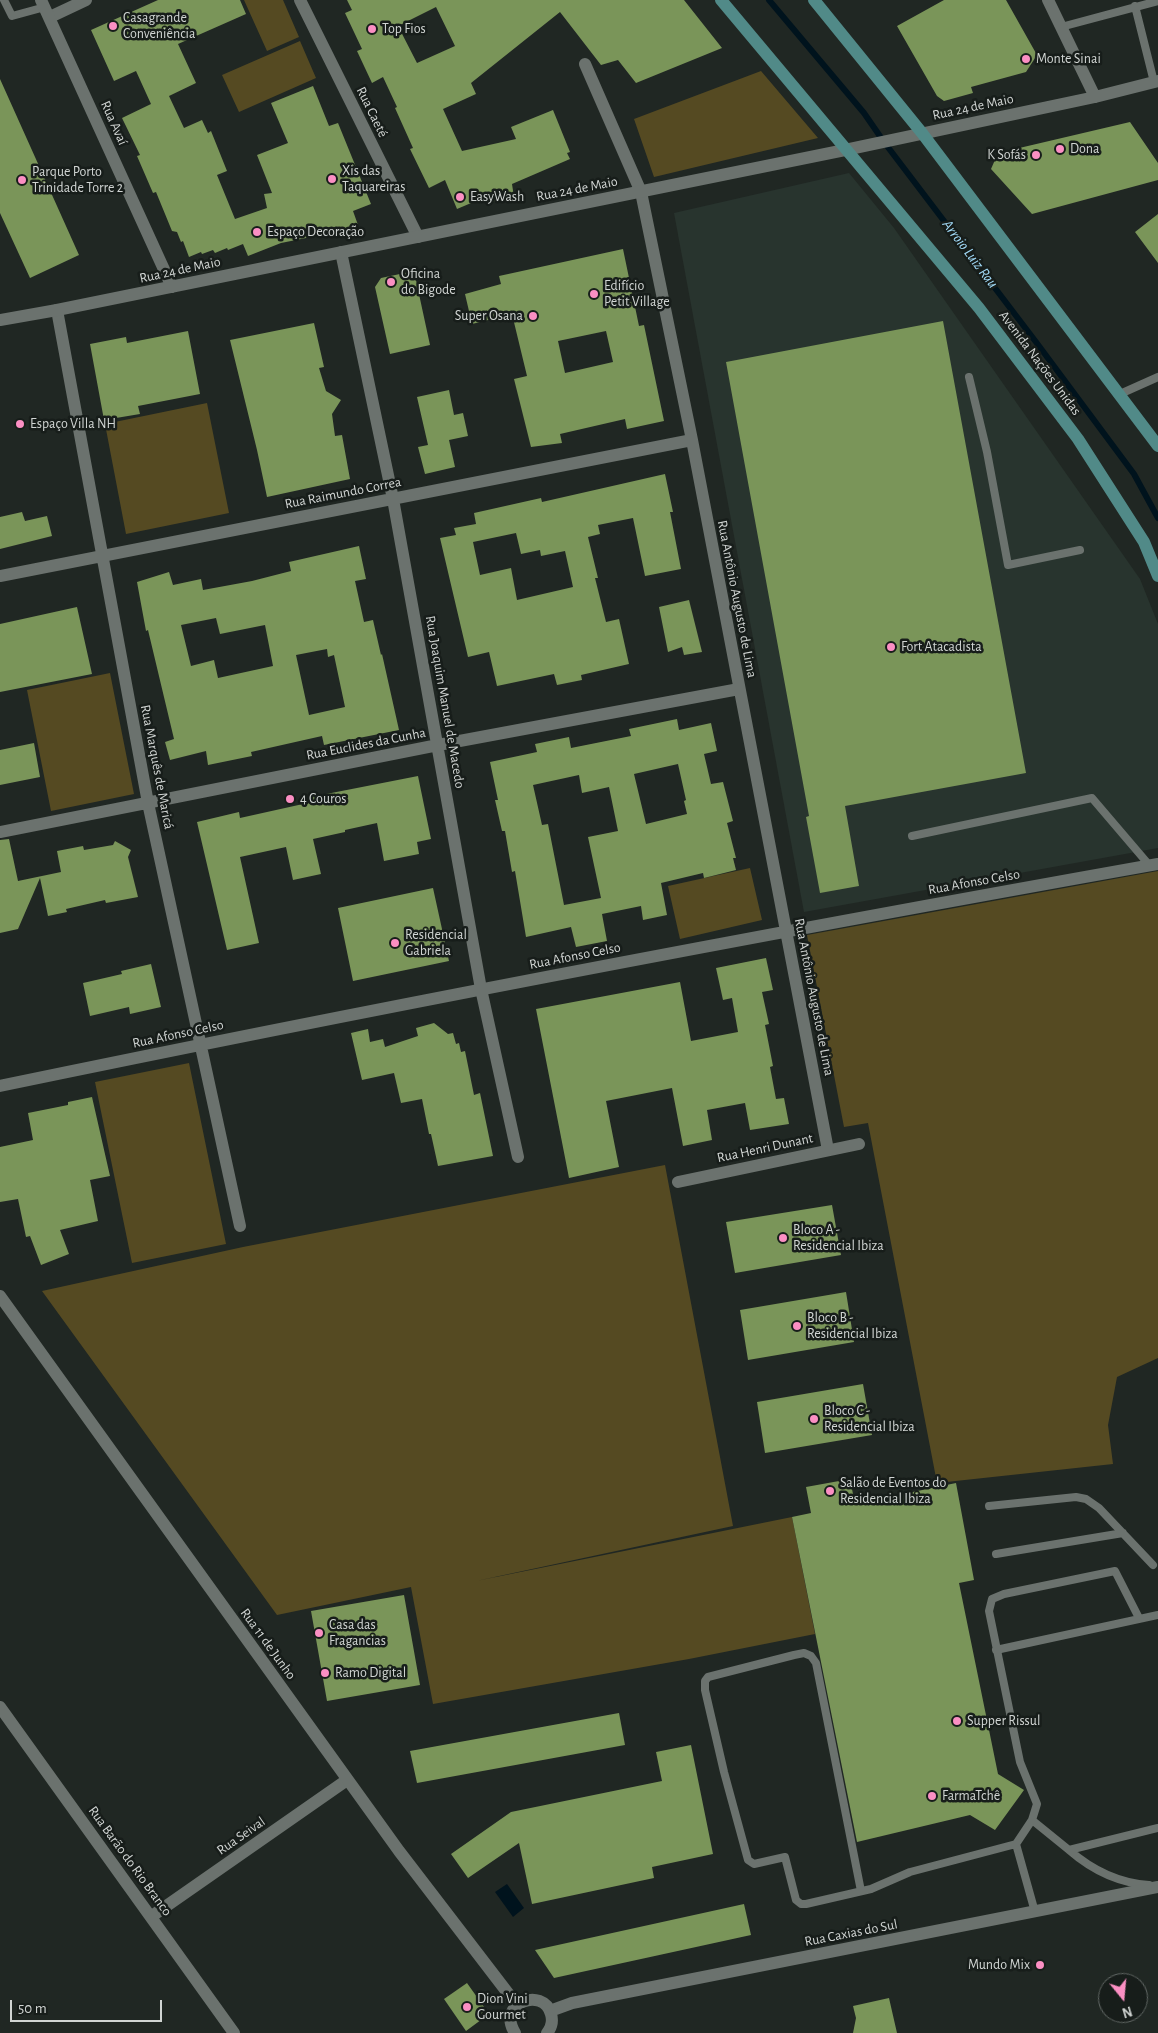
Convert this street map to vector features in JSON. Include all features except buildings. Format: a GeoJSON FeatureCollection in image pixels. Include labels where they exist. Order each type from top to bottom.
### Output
{"type":"FeatureCollection","features":[{"type":"Feature","properties":{"kind":"main road","name":"Avenida Nações Unidas"},"geometry":{"type":"LineString","coordinates":[[722,0],[845,150],[979,308],[1078,439],[1144,542],[1158,576]]}},
{"type":"Feature","properties":{"kind":"main road"},"geometry":{"type":"LineString","coordinates":[[814,0],[922,133],[1158,446]]}},
{"type":"Feature","properties":{"kind":"street"},"geometry":{"type":"LineString","coordinates":[[45,8],[86,0]]}},
{"type":"Feature","properties":{"kind":"street","name":"Rua Caeté"},"geometry":{"type":"LineString","coordinates":[[300,0],[418,237]]}},
{"type":"Feature","properties":{"kind":"street"},"geometry":{"type":"LineString","coordinates":[[1048,0],[1095,97]]}},
{"type":"Feature","properties":{"kind":"street","name":"Rua Avaí"},"geometry":{"type":"LineString","coordinates":[[45,8],[172,287]]}},
{"type":"Feature","properties":{"kind":"street","name":"Rua Antônio Augusto de Lima"},"geometry":{"type":"LineString","coordinates":[[585,64],[641,192],[692,440],[828,1150]]}},
{"type":"Feature","properties":{"kind":"street","name":"Rua 24 de Maio"},"geometry":{"type":"LineString","coordinates":[[0,320],[172,287],[845,150],[1095,97],[1156,82]]}},
{"type":"Feature","properties":{"kind":"street","name":"Rua Joaquim Manuel de Macedo"},"geometry":{"type":"LineString","coordinates":[[341,252],[393,499],[481,989],[518,1157]]}},
{"type":"Feature","properties":{"kind":"street","name":"Rua Marquês de Maricá"},"geometry":{"type":"LineString","coordinates":[[57,310],[148,803],[240,1226]]}},
{"type":"Feature","properties":{"kind":"street","name":"Rua Raimundo Correa"},"geometry":{"type":"LineString","coordinates":[[0,576],[692,440]]}},
{"type":"Feature","properties":{"kind":"street","name":"Rua Euclides da Cunha"},"geometry":{"type":"LineString","coordinates":[[0,832],[438,745],[739,689]]}},
{"type":"Feature","properties":{"kind":"street","name":"Rua Afonso Celso"},"geometry":{"type":"LineString","coordinates":[[0,1086],[199,1044],[481,989],[786,931],[1154,865]]}},
{"type":"Feature","properties":{"kind":"street","name":"Rua Henri Dunant"},"geometry":{"type":"LineString","coordinates":[[678,1182],[859,1144]]}},
{"type":"Feature","properties":{"kind":"street","name":"Rua 11 de Junho"},"geometry":{"type":"LineString","coordinates":[[0,1296],[347,1780],[517,2005]]}},
{"type":"Feature","properties":{"kind":"street","name":"Rua Barão do Rio Branco"},"geometry":{"type":"LineString","coordinates":[[0,1708],[152,1916],[234,2033]]}},
{"type":"Feature","properties":{"kind":"street","name":"Rua Seival"},"geometry":{"type":"LineString","coordinates":[[152,1916],[347,1780]]}},
{"type":"Feature","properties":{"kind":"street","name":"Rua Caxias do Sul"},"geometry":{"type":"LineString","coordinates":[[550,2010],[582,2001],[1158,1886]]}},
{"type":"Feature","properties":{"kind":"street"},"geometry":{"type":"LineString","coordinates":[[515,2033],[511,2022],[514,2009],[524,2000],[531,1999],[544,2004],[550,2010],[552,2022],[547,2033]]}},
{"type":"Feature","properties":{"kind":"lane"},"geometry":{"type":"LineString","coordinates":[[4,0],[12,16],[45,8]]}},
{"type":"Feature","properties":{"kind":"lane"},"geometry":{"type":"LineString","coordinates":[[1061,27],[1158,1]]}},
{"type":"Feature","properties":{"kind":"lane"},"geometry":{"type":"LineString","coordinates":[[1135,6],[1156,82]]}},
{"type":"Feature","properties":{"kind":"lane"},"geometry":{"type":"LineString","coordinates":[[969,377],[987,452],[1008,565],[1080,550]]}},
{"type":"Feature","properties":{"kind":"lane"},"geometry":{"type":"LineString","coordinates":[[1120,394],[1158,378]]}},
{"type":"Feature","properties":{"kind":"lane"},"geometry":{"type":"LineString","coordinates":[[912,836],[1092,798],[1154,865]]}},
{"type":"Feature","properties":{"kind":"lane"},"geometry":{"type":"LineString","coordinates":[[989,1506],[1076,1497],[1086,1499],[1099,1508],[1153,1565]]}},
{"type":"Feature","properties":{"kind":"lane"},"geometry":{"type":"LineString","coordinates":[[996,1554],[1122,1533]]}},
{"type":"Feature","properties":{"kind":"lane"},"geometry":{"type":"LineString","coordinates":[[861,1891],[816,1664],[811,1656],[804,1653],[794,1655],[708,1677],[704,1685],[729,1792],[750,1862],[754,1864],[785,1857],[795,1897],[802,1904],[871,1889],[910,1872],[1016,1844],[1032,1820],[1037,1804],[1020,1762],[988,1611],[992,1599],[1004,1594],[1115,1571],[1139,1618]]}},
{"type":"Feature","properties":{"kind":"lane"},"geometry":{"type":"LineString","coordinates":[[996,1650],[1158,1615]]}},
{"type":"Feature","properties":{"kind":"lane"},"geometry":{"type":"LineString","coordinates":[[1032,1820],[1069,1850],[1102,1873],[1132,1884],[1158,1886]]}},
{"type":"Feature","properties":{"kind":"lane"},"geometry":{"type":"LineString","coordinates":[[1069,1850],[1158,1828]]}},
{"type":"Feature","properties":{"kind":"lane"},"geometry":{"type":"LineString","coordinates":[[1016,1844],[1035,1912]]}},
{"type":"Feature","properties":{"kind":"shaded area"},"geometry":{"type":"Polygon","coordinates":[[[244,0],[283,0],[299,37],[267,51],[244,0]]]}},
{"type":"Feature","properties":{"kind":"shaded area"},"geometry":{"type":"Polygon","coordinates":[[[300,41],[316,78],[239,112],[222,75],[300,41]]]}},
{"type":"Feature","properties":{"kind":"shaded area"},"geometry":{"type":"Polygon","coordinates":[[[761,71],[818,138],[654,177],[634,119],[761,71]]]}},
{"type":"Feature","properties":{"kind":"shaded area"},"geometry":{"type":"Polygon","coordinates":[[[849,173],[894,228],[1140,579],[1158,624],[1158,848],[804,912],[674,213],[849,173]]]}},
{"type":"Feature","properties":{"kind":"shaded area"},"geometry":{"type":"Polygon","coordinates":[[[207,403],[229,513],[126,534],[105,424],[207,403]]]}},
{"type":"Feature","properties":{"kind":"shaded area"},"geometry":{"type":"Polygon","coordinates":[[[110,673],[134,794],[51,811],[27,690],[110,673]]]}},
{"type":"Feature","properties":{"kind":"shaded area"},"geometry":{"type":"Polygon","coordinates":[[[750,868],[762,920],[680,939],[668,886],[750,868]]]}},
{"type":"Feature","properties":{"kind":"shaded area"},"geometry":{"type":"Polygon","coordinates":[[[1158,871],[1158,1358],[1117,1377],[1108,1425],[1113,1464],[937,1483],[868,1123],[844,1127],[807,935],[1158,871]]]}},
{"type":"Feature","properties":{"kind":"shaded area"},"geometry":{"type":"Polygon","coordinates":[[[189,1063],[226,1244],[132,1263],[95,1082],[189,1063]]]}},
{"type":"Feature","properties":{"kind":"shaded area"},"geometry":{"type":"Polygon","coordinates":[[[665,1165],[733,1526],[476,1581],[792,1517],[815,1634],[689,1659],[433,1704],[411,1587],[277,1615],[42,1291],[243,1247],[665,1165]]]}},
{"type":"Feature","properties":{"kind":"water"},"geometry":{"type":"Polygon","coordinates":[[[507,1884],[524,1908],[513,1917],[495,1892],[507,1884]]]}},
{"type":"Feature","properties":{"kind":"waterway","name":"Arroio Luiz Rau"},"geometry":{"type":"LineString","coordinates":[[769,0],[864,113],[1036,342],[1134,474],[1158,518]]}},
{"type":"Feature","properties":{"kind":"place","name":"Casagrande Conveniência"},"geometry":{"type":"Point","coordinates":[113,26]}},
{"type":"Feature","properties":{"kind":"place","name":"Top Fios"},"geometry":{"type":"Point","coordinates":[372,29]}},
{"type":"Feature","properties":{"kind":"place","name":"Monte Sinai"},"geometry":{"type":"Point","coordinates":[1026,59]}},
{"type":"Feature","properties":{"kind":"place","name":"Dona"},"geometry":{"type":"Point","coordinates":[1060,149]}},
{"type":"Feature","properties":{"kind":"place","name":"K Sofás"},"geometry":{"type":"Point","coordinates":[1036,155]}},
{"type":"Feature","properties":{"kind":"place","name":"Xis das Taquareiras"},"geometry":{"type":"Point","coordinates":[332,179]}},
{"type":"Feature","properties":{"kind":"place","name":"Parque Porto Trinidade Torre 2"},"geometry":{"type":"Point","coordinates":[22,180]}},
{"type":"Feature","properties":{"kind":"place","name":"EasyWash"},"geometry":{"type":"Point","coordinates":[460,197]}},
{"type":"Feature","properties":{"kind":"place","name":"Espaço Decoração"},"geometry":{"type":"Point","coordinates":[257,232]}},
{"type":"Feature","properties":{"kind":"place","name":"Oficina do Bigode"},"geometry":{"type":"Point","coordinates":[391,282]}},
{"type":"Feature","properties":{"kind":"place","name":"Edifício Petit Village"},"geometry":{"type":"Point","coordinates":[594,294]}},
{"type":"Feature","properties":{"kind":"place","name":"Super Osana"},"geometry":{"type":"Point","coordinates":[533,316]}},
{"type":"Feature","properties":{"kind":"place","name":"Espaço Villa NH"},"geometry":{"type":"Point","coordinates":[20,424]}},
{"type":"Feature","properties":{"kind":"place","name":"Fort Atacadista"},"geometry":{"type":"Point","coordinates":[891,647]}},
{"type":"Feature","properties":{"kind":"place","name":"4 Couros"},"geometry":{"type":"Point","coordinates":[290,799]}},
{"type":"Feature","properties":{"kind":"place","name":"Residencial Gabriela"},"geometry":{"type":"Point","coordinates":[395,943]}},
{"type":"Feature","properties":{"kind":"place","name":"Bloco A - Residencial Ibiza"},"geometry":{"type":"Point","coordinates":[783,1238]}},
{"type":"Feature","properties":{"kind":"place","name":"Bloco B - Residencial Ibiza"},"geometry":{"type":"Point","coordinates":[797,1326]}},
{"type":"Feature","properties":{"kind":"place","name":"Bloco C - Residencial Ibiza"},"geometry":{"type":"Point","coordinates":[814,1419]}},
{"type":"Feature","properties":{"kind":"place","name":"Salão de Eventos do Residencial Ibiza"},"geometry":{"type":"Point","coordinates":[830,1491]}},
{"type":"Feature","properties":{"kind":"place","name":"Casa das Fragancias"},"geometry":{"type":"Point","coordinates":[319,1633]}},
{"type":"Feature","properties":{"kind":"place","name":"Ramo Digital"},"geometry":{"type":"Point","coordinates":[325,1673]}},
{"type":"Feature","properties":{"kind":"place","name":"Supper Rissul"},"geometry":{"type":"Point","coordinates":[957,1721]}},
{"type":"Feature","properties":{"kind":"place","name":"FarmaTchê"},"geometry":{"type":"Point","coordinates":[932,1796]}},
{"type":"Feature","properties":{"kind":"place","name":"Mundo Mix"},"geometry":{"type":"Point","coordinates":[1040,1965]}},
{"type":"Feature","properties":{"kind":"place","name":"Dion Vini Gourmet"},"geometry":{"type":"Point","coordinates":[467,2007]}}]}
